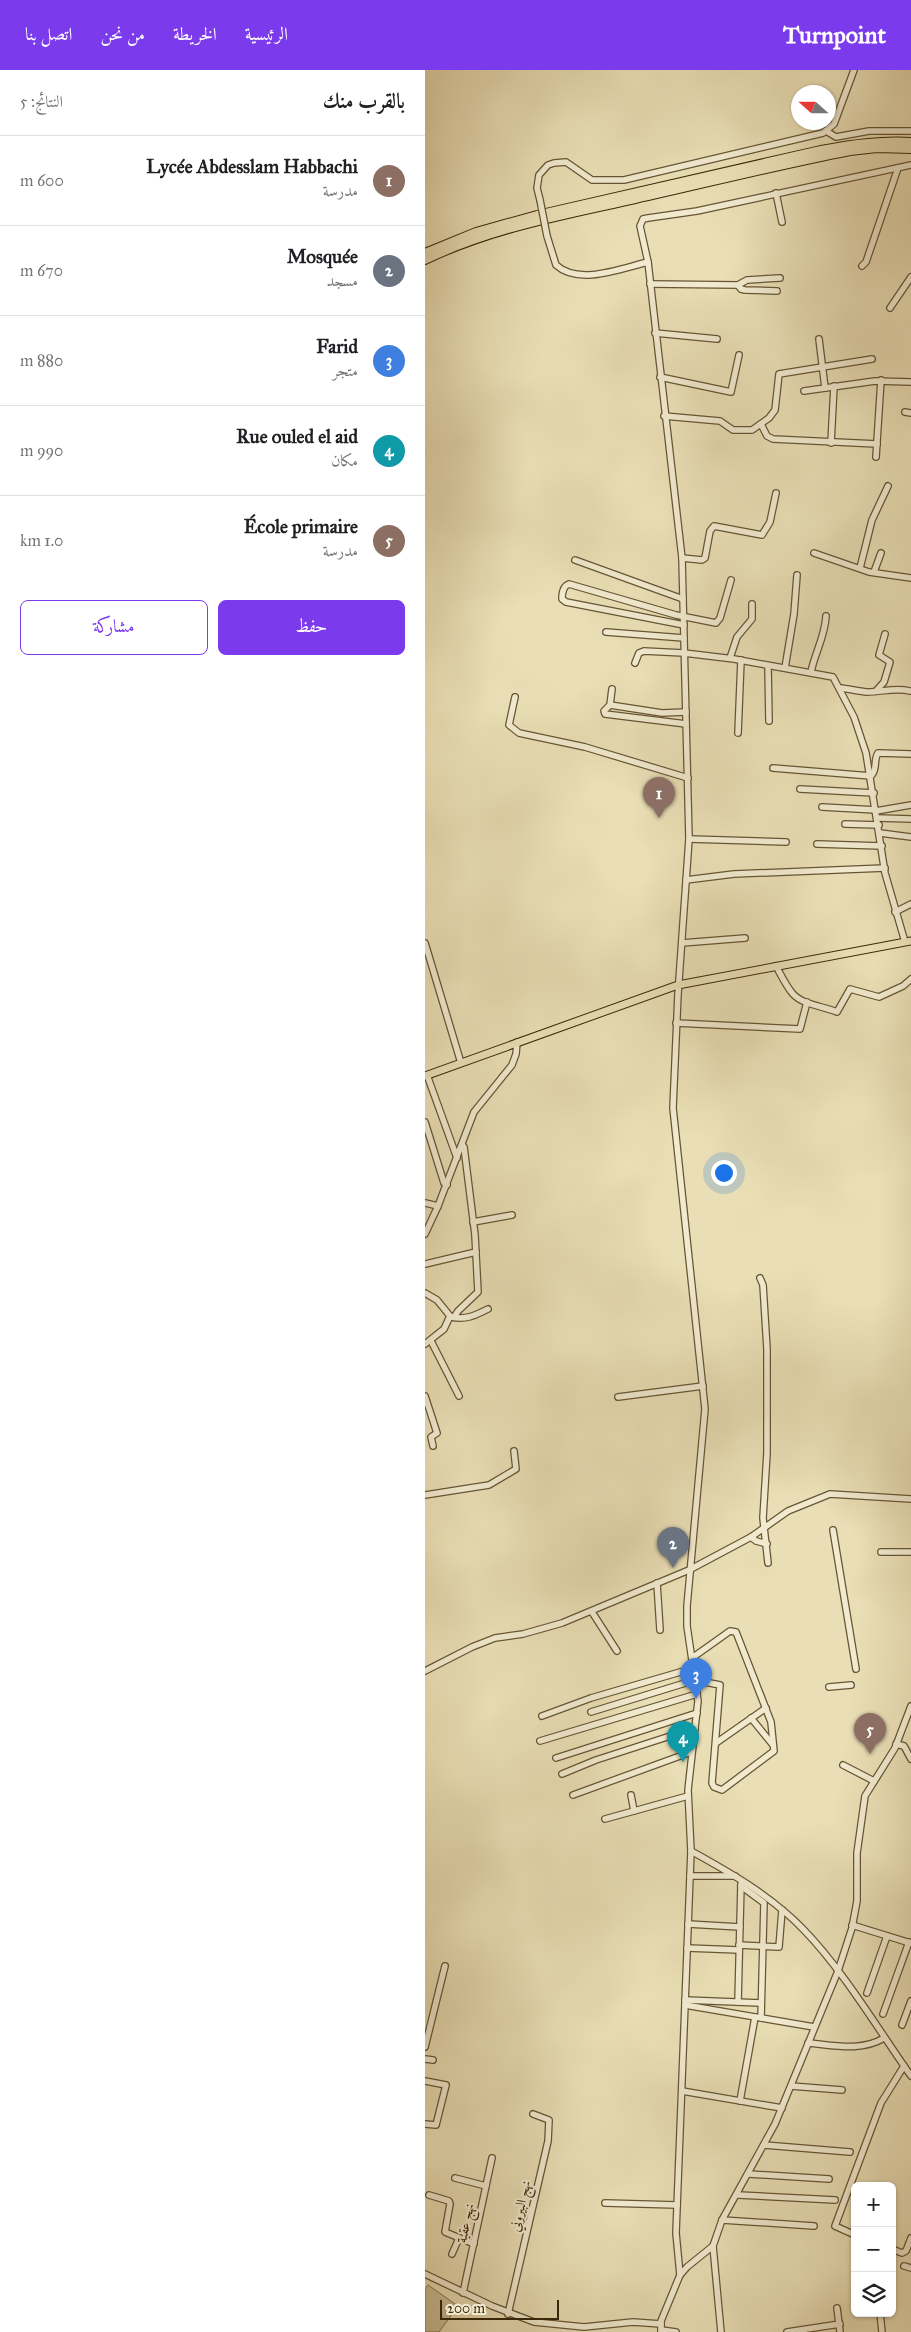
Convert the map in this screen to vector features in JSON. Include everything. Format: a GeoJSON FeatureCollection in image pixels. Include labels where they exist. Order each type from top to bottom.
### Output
{"type":"FeatureCollection","features":[{"type":"Feature","properties":{"kind":"highway"},"geometry":{"type":"LineString","coordinates":[[425,252],[476,232],[537,215],[847,144],[911,142]]}},
{"type":"Feature","properties":{"kind":"highway"},"geometry":{"type":"LineString","coordinates":[[425,260],[471,241],[511,228],[626,201],[850,151],[877,148],[911,149]]}},
{"type":"Feature","properties":{"kind":"main road"},"geometry":{"type":"LineString","coordinates":[[426,1076],[679,985],[908,942]]}},
{"type":"Feature","properties":{"kind":"street"},"geometry":{"type":"LineString","coordinates":[[648,262],[606,272],[579,274],[568,272],[556,265],[547,236],[537,188],[539,175],[548,165],[567,162],[592,180],[624,180],[805,138],[827,131],[834,124],[838,115],[854,70]]}},
{"type":"Feature","properties":{"kind":"street"},"geometry":{"type":"LineString","coordinates":[[827,131],[836,137],[869,131],[911,131]]}},
{"type":"Feature","properties":{"kind":"street"},"geometry":{"type":"LineString","coordinates":[[680,2275],[676,2233],[691,1851],[688,1796],[691,1752],[697,1713],[697,1694],[687,1620],[689,1570],[704,1416],[703,1386],[674,1112],[676,1023],[689,839],[682,558],[664,416],[648,262],[640,226],[643,220],[697,211],[911,165]]}},
{"type":"Feature","properties":{"kind":"street"},"geometry":{"type":"LineString","coordinates":[[862,266],[898,168]]}},
{"type":"Feature","properties":{"kind":"street"},"geometry":{"type":"LineString","coordinates":[[776,193],[782,222]]}},
{"type":"Feature","properties":{"kind":"street"},"geometry":{"type":"LineString","coordinates":[[890,308],[911,277]]}},
{"type":"Feature","properties":{"kind":"street"},"geometry":{"type":"LineString","coordinates":[[650,284],[738,285],[747,280],[780,278]]}},
{"type":"Feature","properties":{"kind":"street"},"geometry":{"type":"LineString","coordinates":[[738,285],[745,290],[777,292]]}},
{"type":"Feature","properties":{"kind":"street"},"geometry":{"type":"LineString","coordinates":[[655,333],[717,339]]}},
{"type":"Feature","properties":{"kind":"street"},"geometry":{"type":"LineString","coordinates":[[819,339],[825,388]]}},
{"type":"Feature","properties":{"kind":"street"},"geometry":{"type":"LineString","coordinates":[[660,377],[731,392],[739,355]]}},
{"type":"Feature","properties":{"kind":"street"},"geometry":{"type":"LineString","coordinates":[[664,416],[720,421],[736,430],[752,430],[775,410],[779,374],[872,359]]}},
{"type":"Feature","properties":{"kind":"street"},"geometry":{"type":"LineString","coordinates":[[805,391],[881,380],[911,382]]}},
{"type":"Feature","properties":{"kind":"street"},"geometry":{"type":"LineString","coordinates":[[876,457],[881,380]]}},
{"type":"Feature","properties":{"kind":"street"},"geometry":{"type":"LineString","coordinates":[[831,443],[834,386]]}},
{"type":"Feature","properties":{"kind":"street"},"geometry":{"type":"LineString","coordinates":[[761,424],[771,438],[831,443],[877,444]]}},
{"type":"Feature","properties":{"kind":"street"},"geometry":{"type":"LineString","coordinates":[[860,568],[872,520],[887,486]]}},
{"type":"Feature","properties":{"kind":"street"},"geometry":{"type":"LineString","coordinates":[[682,558],[702,560],[705,558],[710,531],[713,526],[762,535],[770,522],[776,493]]}},
{"type":"Feature","properties":{"kind":"street"},"geometry":{"type":"LineString","coordinates":[[814,553],[874,572],[911,578]]}},
{"type":"Feature","properties":{"kind":"street"},"geometry":{"type":"LineString","coordinates":[[874,572],[881,553]]}},
{"type":"Feature","properties":{"kind":"street"},"geometry":{"type":"LineString","coordinates":[[575,560],[683,598]]}},
{"type":"Feature","properties":{"kind":"street"},"geometry":{"type":"LineString","coordinates":[[785,668],[797,575]]}},
{"type":"Feature","properties":{"kind":"street"},"geometry":{"type":"LineString","coordinates":[[684,625],[571,604],[562,600],[562,594],[569,584],[683,616],[716,623],[720,618],[731,580]]}},
{"type":"Feature","properties":{"kind":"street"},"geometry":{"type":"LineString","coordinates":[[730,658],[737,637],[752,619],[752,604]]}},
{"type":"Feature","properties":{"kind":"street"},"geometry":{"type":"LineString","coordinates":[[811,672],[814,658],[824,635],[826,616]]}},
{"type":"Feature","properties":{"kind":"street"},"geometry":{"type":"LineString","coordinates":[[606,632],[684,638]]}},
{"type":"Feature","properties":{"kind":"street"},"geometry":{"type":"LineString","coordinates":[[877,691],[885,682],[890,662],[879,655],[885,634]]}},
{"type":"Feature","properties":{"kind":"street"},"geometry":{"type":"LineString","coordinates":[[635,664],[639,654],[644,651],[685,653],[730,658],[833,677],[859,731],[871,776],[885,868],[895,912],[908,942]]}},
{"type":"Feature","properties":{"kind":"street"},"geometry":{"type":"LineString","coordinates":[[738,733],[741,660]]}},
{"type":"Feature","properties":{"kind":"street"},"geometry":{"type":"LineString","coordinates":[[768,666],[769,721]]}},
{"type":"Feature","properties":{"kind":"street"},"geometry":{"type":"LineString","coordinates":[[839,688],[877,691],[897,687],[910,691]]}},
{"type":"Feature","properties":{"kind":"street"},"geometry":{"type":"LineString","coordinates":[[612,689],[610,705],[604,711],[605,714],[686,724]]}},
{"type":"Feature","properties":{"kind":"street"},"geometry":{"type":"LineString","coordinates":[[515,697],[509,725],[519,733],[585,748],[688,778]]}},
{"type":"Feature","properties":{"kind":"street"},"geometry":{"type":"LineString","coordinates":[[610,705],[662,713],[686,712]]}},
{"type":"Feature","properties":{"kind":"street"},"geometry":{"type":"LineString","coordinates":[[871,776],[876,769],[876,755],[880,752],[911,754]]}},
{"type":"Feature","properties":{"kind":"street"},"geometry":{"type":"LineString","coordinates":[[773,768],[871,776]]}},
{"type":"Feature","properties":{"kind":"street"},"geometry":{"type":"LineString","coordinates":[[801,789],[874,793]]}},
{"type":"Feature","properties":{"kind":"street"},"geometry":{"type":"LineString","coordinates":[[845,824],[911,805]]}},
{"type":"Feature","properties":{"kind":"street"},"geometry":{"type":"LineString","coordinates":[[822,807],[911,820]]}},
{"type":"Feature","properties":{"kind":"street"},"geometry":{"type":"LineString","coordinates":[[880,833],[911,837]]}},
{"type":"Feature","properties":{"kind":"street"},"geometry":{"type":"LineString","coordinates":[[689,839],[786,842]]}},
{"type":"Feature","properties":{"kind":"street"},"geometry":{"type":"LineString","coordinates":[[817,844],[882,846]]}},
{"type":"Feature","properties":{"kind":"street"},"geometry":{"type":"LineString","coordinates":[[686,880],[734,874],[885,868]]}},
{"type":"Feature","properties":{"kind":"street"},"geometry":{"type":"LineString","coordinates":[[895,912],[911,904]]}},
{"type":"Feature","properties":{"kind":"street"},"geometry":{"type":"LineString","coordinates":[[682,943],[745,938]]}},
{"type":"Feature","properties":{"kind":"street"},"geometry":{"type":"LineString","coordinates":[[425,943],[461,1063]]}},
{"type":"Feature","properties":{"kind":"street"},"geometry":{"type":"LineString","coordinates":[[776,966],[793,994],[807,1002],[825,1006],[837,1012],[850,989],[879,997],[903,986],[911,979]]}},
{"type":"Feature","properties":{"kind":"street"},"geometry":{"type":"LineString","coordinates":[[676,1023],[801,1029],[807,1002]]}},
{"type":"Feature","properties":{"kind":"street"},"geometry":{"type":"LineString","coordinates":[[425,1234],[439,1206],[478,1105],[511,1065],[516,1054],[517,1042]]}},
{"type":"Feature","properties":{"kind":"street"},"geometry":{"type":"LineString","coordinates":[[426,1076],[457,1158]]}},
{"type":"Feature","properties":{"kind":"street"},"geometry":{"type":"LineString","coordinates":[[425,1122],[447,1185]]}},
{"type":"Feature","properties":{"kind":"street"},"geometry":{"type":"LineString","coordinates":[[459,1396],[428,1343],[444,1329],[452,1317],[478,1292],[473,1222],[464,1147],[461,1145]]}},
{"type":"Feature","properties":{"kind":"street"},"geometry":{"type":"LineString","coordinates":[[425,1203],[439,1206]]}},
{"type":"Feature","properties":{"kind":"street"},"geometry":{"type":"LineString","coordinates":[[473,1222],[512,1215]]}},
{"type":"Feature","properties":{"kind":"street"},"geometry":{"type":"LineString","coordinates":[[425,1264],[476,1252]]}},
{"type":"Feature","properties":{"kind":"street"},"geometry":{"type":"LineString","coordinates":[[760,1278],[763,1285],[767,1349],[767,1452],[763,1518],[768,1562]]}},
{"type":"Feature","properties":{"kind":"street"},"geometry":{"type":"LineString","coordinates":[[425,1293],[437,1300],[452,1317],[463,1319],[473,1317],[487,1309]]}},
{"type":"Feature","properties":{"kind":"street"},"geometry":{"type":"LineString","coordinates":[[618,1396],[703,1386]]}},
{"type":"Feature","properties":{"kind":"street"},"geometry":{"type":"LineString","coordinates":[[425,1396],[437,1433],[431,1437],[433,1446]]}},
{"type":"Feature","properties":{"kind":"street"},"geometry":{"type":"LineString","coordinates":[[425,1495],[489,1485],[516,1469],[514,1451]]}},
{"type":"Feature","properties":{"kind":"street"},"geometry":{"type":"LineString","coordinates":[[425,1671],[472,1647],[495,1638],[545,1628],[592,1612],[689,1570],[751,1537],[788,1510],[830,1494],[911,1499]]}},
{"type":"Feature","properties":{"kind":"street"},"geometry":{"type":"LineString","coordinates":[[833,1530],[856,1669]]}},
{"type":"Feature","properties":{"kind":"street"},"geometry":{"type":"LineString","coordinates":[[751,1537],[756,1541],[767,1544]]}},
{"type":"Feature","properties":{"kind":"street"},"geometry":{"type":"LineString","coordinates":[[881,1552],[911,1552]]}},
{"type":"Feature","properties":{"kind":"street"},"geometry":{"type":"LineString","coordinates":[[657,1583],[660,1630]]}},
{"type":"Feature","properties":{"kind":"street"},"geometry":{"type":"LineString","coordinates":[[592,1612],[617,1651]]}},
{"type":"Feature","properties":{"kind":"street"},"geometry":{"type":"LineString","coordinates":[[591,1712],[695,1680],[720,1685],[712,1783],[714,1787],[722,1790],[774,1751],[771,1722],[736,1632],[731,1630],[692,1658]]}},
{"type":"Feature","properties":{"kind":"street"},"geometry":{"type":"LineString","coordinates":[[542,1716],[591,1698],[694,1668]]}},
{"type":"Feature","properties":{"kind":"street"},"geometry":{"type":"LineString","coordinates":[[829,1687],[851,1685]]}},
{"type":"Feature","properties":{"kind":"street"},"geometry":{"type":"LineString","coordinates":[[540,1741],[697,1694]]}},
{"type":"Feature","properties":{"kind":"street"},"geometry":{"type":"LineString","coordinates":[[721,2332],[713,2246],[722,2220],[738,2195],[782,2108],[837,1972],[852,1925],[857,1901],[857,1853],[865,1796],[896,1744],[911,1706]]}},
{"type":"Feature","properties":{"kind":"street"},"geometry":{"type":"LineString","coordinates":[[716,1743],[766,1708]]}},
{"type":"Feature","properties":{"kind":"street"},"geometry":{"type":"LineString","coordinates":[[556,1758],[622,1735],[697,1713]]}},
{"type":"Feature","properties":{"kind":"street"},"geometry":{"type":"LineString","coordinates":[[751,1718],[773,1745]]}},
{"type":"Feature","properties":{"kind":"street"},"geometry":{"type":"LineString","coordinates":[[562,1774],[595,1760],[695,1728]]}},
{"type":"Feature","properties":{"kind":"street"},"geometry":{"type":"LineString","coordinates":[[896,1744],[904,1746],[911,1759]]}},
{"type":"Feature","properties":{"kind":"street"},"geometry":{"type":"LineString","coordinates":[[573,1795],[691,1752]]}},
{"type":"Feature","properties":{"kind":"street"},"geometry":{"type":"LineString","coordinates":[[843,1765],[874,1781]]}},
{"type":"Feature","properties":{"kind":"street"},"geometry":{"type":"LineString","coordinates":[[631,1795],[634,1811]]}},
{"type":"Feature","properties":{"kind":"street"},"geometry":{"type":"LineString","coordinates":[[605,1819],[688,1796]]}},
{"type":"Feature","properties":{"kind":"street"},"geometry":{"type":"LineString","coordinates":[[691,1851],[782,1910],[814,1940],[911,2076]]}},
{"type":"Feature","properties":{"kind":"street"},"geometry":{"type":"LineString","coordinates":[[690,1876],[739,1881],[764,1903],[761,2003],[740,2100]]}},
{"type":"Feature","properties":{"kind":"street"},"geometry":{"type":"LineString","coordinates":[[738,2002],[739,1881]]}},
{"type":"Feature","properties":{"kind":"street"},"geometry":{"type":"LineString","coordinates":[[687,1948],[739,1948],[781,1945],[782,1910]]}},
{"type":"Feature","properties":{"kind":"street"},"geometry":{"type":"LineString","coordinates":[[688,1924],[740,1926]]}},
{"type":"Feature","properties":{"kind":"street"},"geometry":{"type":"LineString","coordinates":[[852,1925],[910,1943],[883,2014]]}},
{"type":"Feature","properties":{"kind":"street"},"geometry":{"type":"LineString","coordinates":[[867,1993],[887,1936]]}},
{"type":"Feature","properties":{"kind":"street"},"geometry":{"type":"LineString","coordinates":[[425,2047],[445,1966]]}},
{"type":"Feature","properties":{"kind":"street"},"geometry":{"type":"LineString","coordinates":[[902,2025],[911,2001]]}},
{"type":"Feature","properties":{"kind":"street"},"geometry":{"type":"LineString","coordinates":[[685,2003],[761,2003]]}},
{"type":"Feature","properties":{"kind":"street"},"geometry":{"type":"LineString","coordinates":[[685,2003],[814,2027]]}},
{"type":"Feature","properties":{"kind":"street"},"geometry":{"type":"LineString","coordinates":[[808,2043],[857,2047],[875,2043],[884,2038]]}},
{"type":"Feature","properties":{"kind":"street"},"geometry":{"type":"LineString","coordinates":[[425,2060],[433,2060]]}},
{"type":"Feature","properties":{"kind":"street"},"geometry":{"type":"LineString","coordinates":[[851,2233],[835,2226],[881,2103],[904,2066]]}},
{"type":"Feature","properties":{"kind":"street"},"geometry":{"type":"LineString","coordinates":[[425,2081],[445,2086],[436,2125],[425,2124]]}},
{"type":"Feature","properties":{"kind":"street"},"geometry":{"type":"LineString","coordinates":[[791,2086],[842,2090]]}},
{"type":"Feature","properties":{"kind":"street"},"geometry":{"type":"LineString","coordinates":[[682,2090],[782,2108]]}},
{"type":"Feature","properties":{"kind":"street","name":"نهج البيروني"},"geometry":{"type":"LineString","coordinates":[[508,2314],[548,2141],[549,2120],[533,2114]]}},
{"type":"Feature","properties":{"kind":"street"},"geometry":{"type":"LineString","coordinates":[[764,2145],[849,2152]]}},
{"type":"Feature","properties":{"kind":"street","name":"نهج عقبة"},"geometry":{"type":"LineString","coordinates":[[463,2293],[492,2158]]}},
{"type":"Feature","properties":{"kind":"street"},"geometry":{"type":"LineString","coordinates":[[749,2174],[829,2179]]}},
{"type":"Feature","properties":{"kind":"street"},"geometry":{"type":"LineString","coordinates":[[455,2178],[486,2186]]}},
{"type":"Feature","properties":{"kind":"street"},"geometry":{"type":"LineString","coordinates":[[429,2195],[449,2201],[445,2232],[474,2244]]}},
{"type":"Feature","properties":{"kind":"street"},"geometry":{"type":"LineString","coordinates":[[738,2195],[835,2200]]}},
{"type":"Feature","properties":{"kind":"street"},"geometry":{"type":"LineString","coordinates":[[605,2203],[677,2205]]}},
{"type":"Feature","properties":{"kind":"street"},"geometry":{"type":"LineString","coordinates":[[722,2220],[814,2226]]}},
{"type":"Feature","properties":{"kind":"street"},"geometry":{"type":"LineString","coordinates":[[452,2254],[459,2238]]}},
{"type":"Feature","properties":{"kind":"street"},"geometry":{"type":"LineString","coordinates":[[896,2251],[902,2253],[906,2251],[911,2238]]}},
{"type":"Feature","properties":{"kind":"street"},"geometry":{"type":"LineString","coordinates":[[661,2328],[680,2275],[713,2246]]}},
{"type":"Feature","properties":{"kind":"street"},"geometry":{"type":"LineString","coordinates":[[904,2266],[911,2268]]}},
{"type":"Feature","properties":{"kind":"street"},"geometry":{"type":"LineString","coordinates":[[425,2274],[508,2314],[534,2322],[584,2327],[615,2323],[661,2328],[676,2332]]}},
{"type":"Feature","properties":{"kind":"street"},"geometry":{"type":"LineString","coordinates":[[837,2308],[841,2332]]}},
{"type":"Feature","properties":{"kind":"street"},"geometry":{"type":"LineString","coordinates":[[880,2317],[882,2332]]}},
{"type":"Feature","properties":{"kind":"street"},"geometry":{"type":"LineString","coordinates":[[787,2332],[840,2324]]}},
{"type":"Feature","properties":{"kind":"shaded area"},"geometry":{"type":"Polygon","coordinates":[[[428,2285],[458,2306],[439,2332],[425,2332],[425,2289],[428,2285]]]}},
{"type":"Feature","properties":{"kind":"place","name":"Lycée Abdesslam Habbachi"},"geometry":{"type":"Point","coordinates":[659,818]}},
{"type":"Feature","properties":{"kind":"place","name":"Mosquée"},"geometry":{"type":"Point","coordinates":[673,1568]}},
{"type":"Feature","properties":{"kind":"place","name":"Farid"},"geometry":{"type":"Point","coordinates":[696,1699]}},
{"type":"Feature","properties":{"kind":"place","name":"École primaire"},"geometry":{"type":"Point","coordinates":[870,1754]}},
{"type":"Feature","properties":{"kind":"place","name":"Rue ouled el aid"},"geometry":{"type":"Point","coordinates":[683,1762]}}]}
